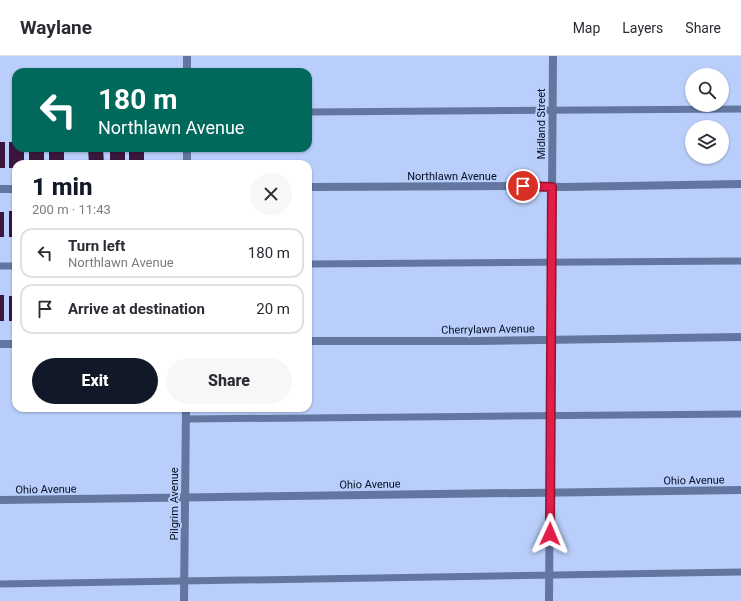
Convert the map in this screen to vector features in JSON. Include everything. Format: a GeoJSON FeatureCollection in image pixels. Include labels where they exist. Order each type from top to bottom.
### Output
{"type":"FeatureCollection","features":[{"type":"Feature","properties":{"kind":"street"},"geometry":{"type":"LineString","coordinates":[[187,56],[187,68]]}},
{"type":"Feature","properties":{"kind":"street","name":"Midland Street"},"geometry":{"type":"LineString","coordinates":[[549,601],[553,56]]}},
{"type":"Feature","properties":{"kind":"street","name":"Northlawn Avenue"},"geometry":{"type":"LineString","coordinates":[[312,187],[552,187],[741,184]]}},
{"type":"Feature","properties":{"kind":"street"},"geometry":{"type":"LineString","coordinates":[[0,189],[12,189]]}},
{"type":"Feature","properties":{"kind":"street","name":"Cherrylawn Avenue"},"geometry":{"type":"LineString","coordinates":[[312,341],[741,337]]}},
{"type":"Feature","properties":{"kind":"street"},"geometry":{"type":"LineString","coordinates":[[0,344],[12,344]]}},
{"type":"Feature","properties":{"kind":"street","name":"Pilgrim Avenue"},"geometry":{"type":"LineString","coordinates":[[184,601],[186,412]]}},
{"type":"Feature","properties":{"kind":"street","name":"Ohio Avenue"},"geometry":{"type":"LineString","coordinates":[[0,500],[741,490]]}},
{"type":"Feature","properties":{"kind":"lane"},"geometry":{"type":"LineString","coordinates":[[312,112],[741,109]]}},
{"type":"Feature","properties":{"kind":"lane"},"geometry":{"type":"LineString","coordinates":[[312,264],[741,261]]}},
{"type":"Feature","properties":{"kind":"lane"},"geometry":{"type":"LineString","coordinates":[[0,266],[12,266]]}},
{"type":"Feature","properties":{"kind":"lane"},"geometry":{"type":"LineString","coordinates":[[186,419],[325,417],[551,417],[741,414]]}},
{"type":"Feature","properties":{"kind":"lane"},"geometry":{"type":"LineString","coordinates":[[0,584],[741,572]]}},
{"type":"Feature","properties":{"kind":"building"},"geometry":{"type":"Polygon","coordinates":[[[0,142],[5,142],[5,168],[0,168],[0,142]]]}},
{"type":"Feature","properties":{"kind":"building"},"geometry":{"type":"Polygon","coordinates":[[[9,142],[12,142],[12,152],[24,152],[24,160],[12,160],[12,168],[9,168],[9,142]]]}},
{"type":"Feature","properties":{"kind":"building"},"geometry":{"type":"Polygon","coordinates":[[[29,152],[44,152],[44,160],[29,160],[29,152]]]}},
{"type":"Feature","properties":{"kind":"building"},"geometry":{"type":"Polygon","coordinates":[[[49,152],[64,152],[64,160],[49,160],[49,152]]]}},
{"type":"Feature","properties":{"kind":"building"},"geometry":{"type":"Polygon","coordinates":[[[88,152],[103,152],[104,160],[89,160],[88,152]]]}},
{"type":"Feature","properties":{"kind":"building"},"geometry":{"type":"Polygon","coordinates":[[[110,152],[125,152],[125,160],[110,160],[110,152]]]}},
{"type":"Feature","properties":{"kind":"building"},"geometry":{"type":"Polygon","coordinates":[[[129,152],[144,152],[144,160],[129,160],[129,152]]]}},
{"type":"Feature","properties":{"kind":"building"},"geometry":{"type":"Polygon","coordinates":[[[9,211],[12,211],[12,237],[9,237],[9,211]]]}},
{"type":"Feature","properties":{"kind":"building"},"geometry":{"type":"Polygon","coordinates":[[[0,212],[4,212],[4,237],[0,237],[0,212]]]}},
{"type":"Feature","properties":{"kind":"building"},"geometry":{"type":"Polygon","coordinates":[[[0,295],[4,295],[4,321],[0,321],[0,295]]]}},
{"type":"Feature","properties":{"kind":"building"},"geometry":{"type":"Polygon","coordinates":[[[9,296],[12,296],[12,321],[9,321],[9,296]]]}},
{"type":"Feature","properties":{"kind":"route"},"geometry":{"type":"LineString","coordinates":[[523,186],[552,187],[550,534]]}}]}
